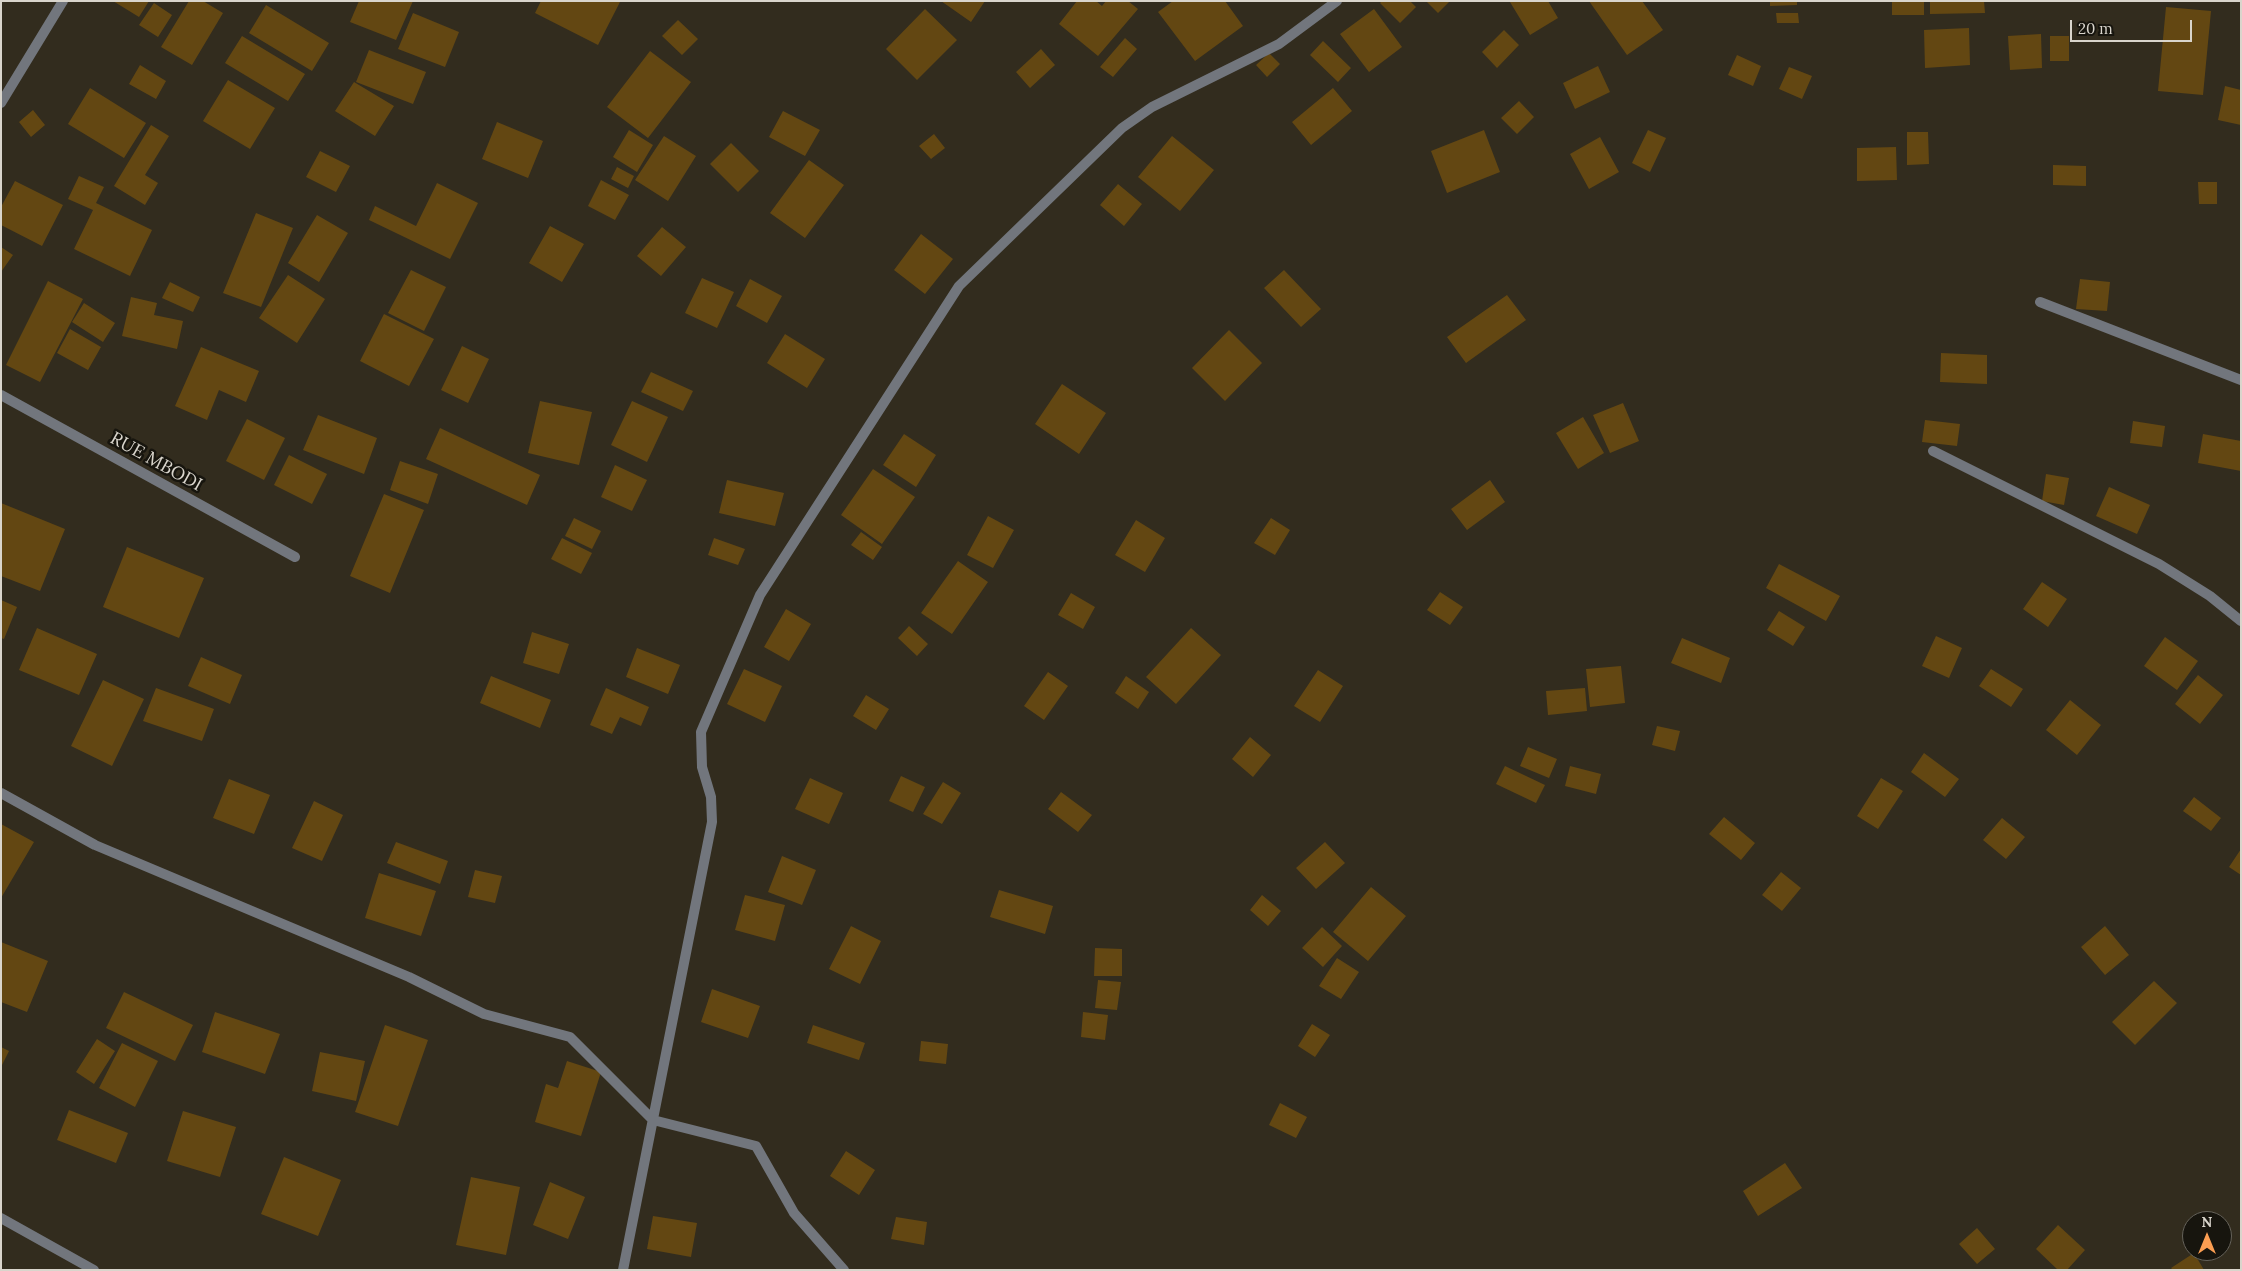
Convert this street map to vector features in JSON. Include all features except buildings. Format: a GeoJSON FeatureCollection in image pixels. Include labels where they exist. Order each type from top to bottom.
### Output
{"type":"FeatureCollection","features":[{"type":"Feature","properties":{"kind":"street"},"geometry":{"type":"LineString","coordinates":[[1,103],[63,1]]}},
{"type":"Feature","properties":{"kind":"street"},"geometry":{"type":"LineString","coordinates":[[622,1270],[712,822],[711,797],[702,767],[701,732],[760,594],[959,286],[1122,128],[1152,107],[1279,44],[1336,1]]}},
{"type":"Feature","properties":{"kind":"street"},"geometry":{"type":"LineString","coordinates":[[2040,302],[2241,380]]}},
{"type":"Feature","properties":{"kind":"street","name":"RUE MBODI"},"geometry":{"type":"LineString","coordinates":[[1,395],[295,557]]}},
{"type":"Feature","properties":{"kind":"street"},"geometry":{"type":"LineString","coordinates":[[1932,451],[2159,564],[2210,596],[2241,621]]}},
{"type":"Feature","properties":{"kind":"street"},"geometry":{"type":"LineString","coordinates":[[1,793],[95,844],[409,977],[484,1014],[570,1037],[653,1120],[756,1146],[794,1213],[844,1270]]}},
{"type":"Feature","properties":{"kind":"street"},"geometry":{"type":"LineString","coordinates":[[1,1218],[94,1270]]}}]}
